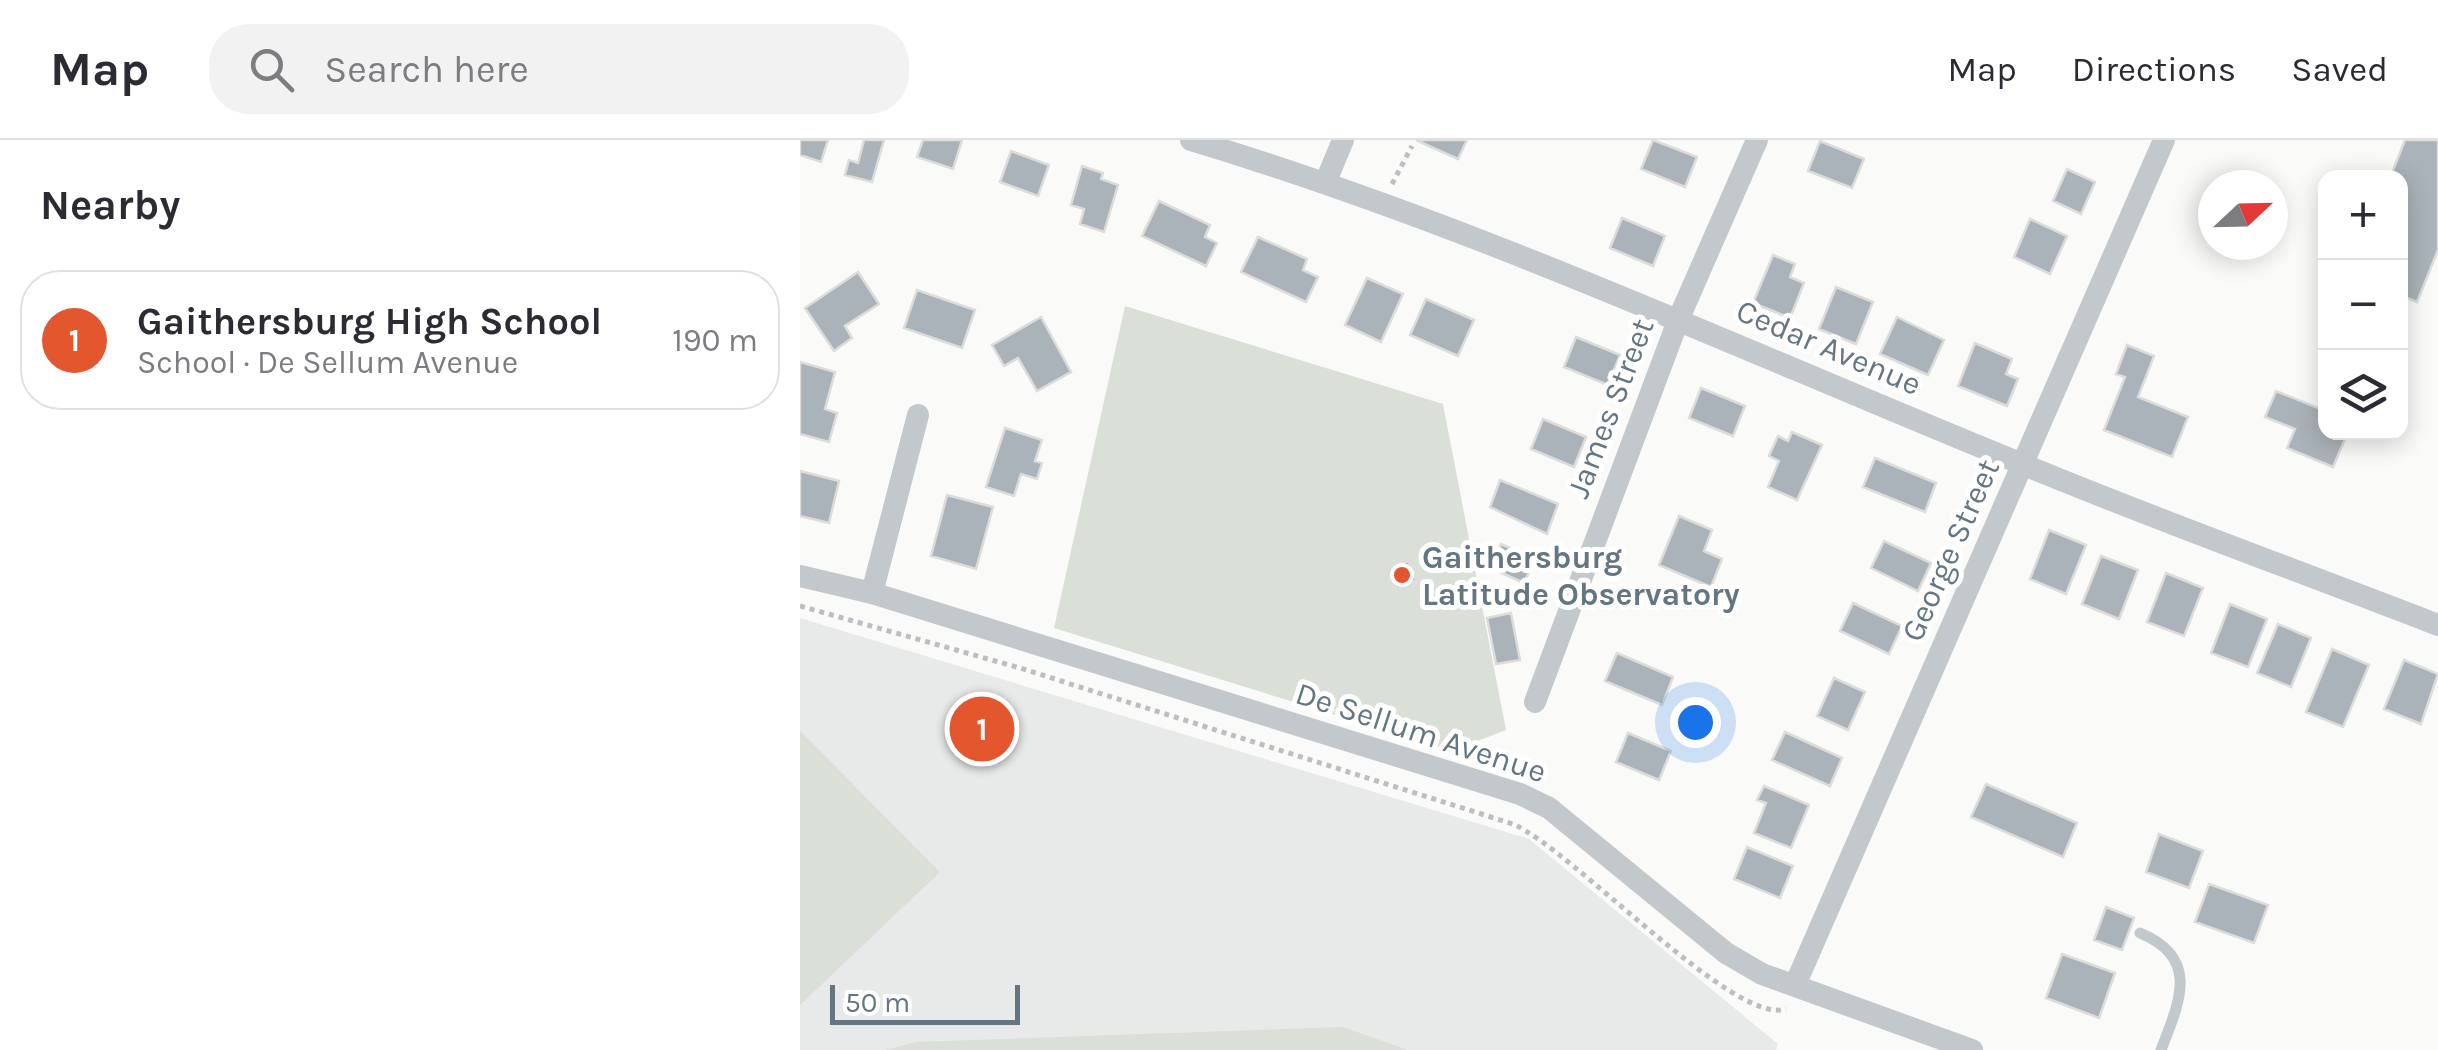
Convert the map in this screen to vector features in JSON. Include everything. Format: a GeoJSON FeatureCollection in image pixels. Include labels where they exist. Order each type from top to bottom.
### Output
{"type":"FeatureCollection","features":[{"type":"Feature","properties":{"kind":"street","name":"Cedar Avenue"},"geometry":{"type":"LineString","coordinates":[[1191,140],[1326,181],[1679,318],[2022,465],[2438,625]]}},
{"type":"Feature","properties":{"kind":"street"},"geometry":{"type":"LineString","coordinates":[[1326,181],[1343,140]]}},
{"type":"Feature","properties":{"kind":"street","name":"James Street"},"geometry":{"type":"LineString","coordinates":[[1534,702],[1679,318],[1756,140]]}},
{"type":"Feature","properties":{"kind":"street","name":"George Street"},"geometry":{"type":"LineString","coordinates":[[1802,987],[2164,140]]}},
{"type":"Feature","properties":{"kind":"street"},"geometry":{"type":"LineString","coordinates":[[872,593],[918,415]]}},
{"type":"Feature","properties":{"kind":"street","name":"De Sellum Avenue"},"geometry":{"type":"LineString","coordinates":[[800,576],[872,593],[1520,794],[1548,808],[1726,953],[1762,974],[1972,1050]]}},
{"type":"Feature","properties":{"kind":"lane"},"geometry":{"type":"LineString","coordinates":[[2140,933],[2162,942],[2180,972],[2179,1004],[2161,1050]]}},
{"type":"Feature","properties":{"kind":"path"},"geometry":{"type":"LineString","coordinates":[[1381,177],[1394,185],[1412,146]]}},
{"type":"Feature","properties":{"kind":"path"},"geometry":{"type":"LineString","coordinates":[[800,606],[1020,668],[1513,824],[1551,845],[1685,960],[1743,1001],[1778,1012],[1800,1000],[1802,987]]}},
{"type":"Feature","properties":{"kind":"shaded area","name":"Gaithersburg Latitude Observatory"},"geometry":{"type":"Polygon","coordinates":[[[1125,306],[1443,404],[1506,730],[1452,751],[1054,628],[1125,306]]]}},
{"type":"Feature","properties":{"kind":"shaded area"},"geometry":{"type":"Polygon","coordinates":[[[800,618],[1529,839],[1778,1044],[1776,1050],[800,1050],[800,618]]]}},
{"type":"Feature","properties":{"kind":"shaded area"},"geometry":{"type":"Polygon","coordinates":[[[800,731],[940,872],[800,1005],[800,731]]]}},
{"type":"Feature","properties":{"kind":"shaded area"},"geometry":{"type":"Polygon","coordinates":[[[1343,1027],[1408,1050],[885,1050],[917,1042],[1343,1027]]]}},
{"type":"Feature","properties":{"kind":"building"},"geometry":{"type":"Polygon","coordinates":[[[800,140],[828,140],[821,162],[800,155],[800,140]]]}},
{"type":"Feature","properties":{"kind":"building"},"geometry":{"type":"Polygon","coordinates":[[[864,140],[884,140],[872,182],[845,175],[849,160],[858,163],[864,140]]]}},
{"type":"Feature","properties":{"kind":"building"},"geometry":{"type":"Polygon","coordinates":[[[923,140],[962,140],[953,169],[917,157],[923,140]]]}},
{"type":"Feature","properties":{"kind":"building"},"geometry":{"type":"Polygon","coordinates":[[[1416,140],[1467,140],[1458,159],[1416,140]]]}},
{"type":"Feature","properties":{"kind":"building"},"geometry":{"type":"Polygon","coordinates":[[[1653,140],[1697,157],[1685,187],[1641,169],[1653,140]]]}},
{"type":"Feature","properties":{"kind":"building"},"geometry":{"type":"Polygon","coordinates":[[[2405,140],[2438,140],[2438,250],[2417,302],[2408,298],[2408,170],[2393,170],[2405,140]]]}},
{"type":"Feature","properties":{"kind":"building"},"geometry":{"type":"Polygon","coordinates":[[[1820,141],[1864,159],[1852,188],[1808,171],[1820,141]]]}},
{"type":"Feature","properties":{"kind":"building"},"geometry":{"type":"Polygon","coordinates":[[[1011,151],[1049,165],[1038,196],[1000,182],[1011,151]]]}},
{"type":"Feature","properties":{"kind":"building"},"geometry":{"type":"Polygon","coordinates":[[[1082,166],[1103,173],[1101,179],[1118,185],[1104,232],[1080,224],[1084,209],[1071,205],[1082,166]]]}},
{"type":"Feature","properties":{"kind":"building"},"geometry":{"type":"Polygon","coordinates":[[[2067,169],[2095,182],[2081,214],[2053,201],[2067,169]]]}},
{"type":"Feature","properties":{"kind":"building"},"geometry":{"type":"Polygon","coordinates":[[[1159,201],[1210,225],[1205,237],[1217,243],[1206,266],[1142,236],[1159,201]]]}},
{"type":"Feature","properties":{"kind":"building"},"geometry":{"type":"Polygon","coordinates":[[[1622,218],[1665,236],[1653,266],[1610,248],[1622,218]]]}},
{"type":"Feature","properties":{"kind":"building"},"geometry":{"type":"Polygon","coordinates":[[[2030,219],[2067,236],[2050,274],[2014,257],[2030,219]]]}},
{"type":"Feature","properties":{"kind":"building"},"geometry":{"type":"Polygon","coordinates":[[[1258,237],[1307,259],[1303,270],[1318,277],[1306,302],[1241,272],[1258,237]]]}},
{"type":"Feature","properties":{"kind":"building"},"geometry":{"type":"Polygon","coordinates":[[[1773,255],[1795,264],[1790,277],[1804,283],[1790,318],[1753,303],[1773,255]]]}},
{"type":"Feature","properties":{"kind":"building"},"geometry":{"type":"Polygon","coordinates":[[[858,272],[879,304],[845,326],[852,338],[834,351],[805,308],[858,272]]]}},
{"type":"Feature","properties":{"kind":"building"},"geometry":{"type":"Polygon","coordinates":[[[1367,278],[1403,294],[1381,342],[1345,325],[1367,278]]]}},
{"type":"Feature","properties":{"kind":"building"},"geometry":{"type":"Polygon","coordinates":[[[1836,287],[1873,302],[1856,344],[1819,329],[1836,287]]]}},
{"type":"Feature","properties":{"kind":"building"},"geometry":{"type":"Polygon","coordinates":[[[917,290],[975,310],[962,348],[904,328],[917,290]]]}},
{"type":"Feature","properties":{"kind":"building"},"geometry":{"type":"Polygon","coordinates":[[[1426,299],[1474,320],[1458,356],[1410,335],[1426,299]]]}},
{"type":"Feature","properties":{"kind":"building"},"geometry":{"type":"Polygon","coordinates":[[[1041,317],[1071,372],[1037,391],[1018,358],[1004,366],[992,345],[1041,317]]]}},
{"type":"Feature","properties":{"kind":"building"},"geometry":{"type":"Polygon","coordinates":[[[1897,317],[1944,340],[1928,375],[1880,354],[1897,317]]]}},
{"type":"Feature","properties":{"kind":"building"},"geometry":{"type":"Polygon","coordinates":[[[1576,337],[1620,355],[1608,385],[1564,367],[1576,337]]]}},
{"type":"Feature","properties":{"kind":"building"},"geometry":{"type":"Polygon","coordinates":[[[1975,343],[2012,359],[2006,374],[2018,379],[2007,406],[1958,386],[1975,343]]]}},
{"type":"Feature","properties":{"kind":"building"},"geometry":{"type":"Polygon","coordinates":[[[2127,345],[2154,356],[2138,397],[2188,417],[2172,457],[2104,430],[2125,377],[2116,374],[2127,345]]]}},
{"type":"Feature","properties":{"kind":"building"},"geometry":{"type":"Polygon","coordinates":[[[800,362],[835,372],[825,409],[837,413],[829,442],[800,434],[800,362]]]}},
{"type":"Feature","properties":{"kind":"building"},"geometry":{"type":"Polygon","coordinates":[[[1701,388],[1745,406],[1733,436],[1689,418],[1701,388]]]}},
{"type":"Feature","properties":{"kind":"building"},"geometry":{"type":"Polygon","coordinates":[[[2276,391],[2318,408],[2318,440],[2345,440],[2333,467],[2287,448],[2295,429],[2265,417],[2276,391]]]}},
{"type":"Feature","properties":{"kind":"building"},"geometry":{"type":"Polygon","coordinates":[[[1543,419],[1586,437],[1574,467],[1531,449],[1543,419]]]}},
{"type":"Feature","properties":{"kind":"building"},"geometry":{"type":"Polygon","coordinates":[[[1005,428],[1042,440],[1035,461],[1042,463],[1037,479],[1021,474],[1014,496],[986,487],[1005,428]]]}},
{"type":"Feature","properties":{"kind":"building"},"geometry":{"type":"Polygon","coordinates":[[[1792,432],[1822,445],[1797,500],[1768,487],[1779,461],[1769,456],[1778,436],[1788,441],[1792,432]]]}},
{"type":"Feature","properties":{"kind":"building"},"geometry":{"type":"Polygon","coordinates":[[[1875,458],[1936,483],[1925,512],[1863,487],[1875,458]]]}},
{"type":"Feature","properties":{"kind":"building"},"geometry":{"type":"Polygon","coordinates":[[[800,471],[839,481],[829,523],[800,516],[800,471]]]}},
{"type":"Feature","properties":{"kind":"building"},"geometry":{"type":"Polygon","coordinates":[[[1500,480],[1558,504],[1547,534],[1490,507],[1500,480]]]}},
{"type":"Feature","properties":{"kind":"building"},"geometry":{"type":"Polygon","coordinates":[[[947,495],[993,507],[976,569],[931,556],[947,495]]]}},
{"type":"Feature","properties":{"kind":"building"},"geometry":{"type":"Polygon","coordinates":[[[1679,516],[1712,530],[1704,551],[1722,559],[1711,587],[1659,565],[1679,516]]]}},
{"type":"Feature","properties":{"kind":"building"},"geometry":{"type":"Polygon","coordinates":[[[2049,530],[2086,545],[2066,594],[2030,579],[2049,530]]]}},
{"type":"Feature","properties":{"kind":"building"},"geometry":{"type":"Polygon","coordinates":[[[1884,541],[1931,563],[1918,591],[1871,568],[1884,541]]]}},
{"type":"Feature","properties":{"kind":"building"},"geometry":{"type":"Polygon","coordinates":[[[1501,544],[1535,559],[1524,583],[1491,568],[1501,544]]]}},
{"type":"Feature","properties":{"kind":"building"},"geometry":{"type":"Polygon","coordinates":[[[2101,556],[2138,570],[2119,619],[2082,604],[2101,556]]]}},
{"type":"Feature","properties":{"kind":"building","name":"Gaithersburg Latitude Observatory"},"geometry":{"type":"Polygon","coordinates":[[[1408,561],[1416,580],[1397,589],[1389,570],[1408,561]]]}},
{"type":"Feature","properties":{"kind":"building"},"geometry":{"type":"Polygon","coordinates":[[[2166,573],[2203,588],[2184,636],[2147,622],[2166,573]]]}},
{"type":"Feature","properties":{"kind":"building"},"geometry":{"type":"Polygon","coordinates":[[[1853,603],[1902,626],[1889,654],[1840,631],[1853,603]]]}},
{"type":"Feature","properties":{"kind":"building"},"geometry":{"type":"Polygon","coordinates":[[[2230,604],[2267,619],[2248,667],[2211,653],[2230,604]]]}},
{"type":"Feature","properties":{"kind":"building"},"geometry":{"type":"Polygon","coordinates":[[[1511,613],[1520,660],[1496,664],[1487,618],[1511,613]]]}},
{"type":"Feature","properties":{"kind":"building"},"geometry":{"type":"Polygon","coordinates":[[[2278,624],[2311,638],[2291,687],[2257,673],[2278,624]]]}},
{"type":"Feature","properties":{"kind":"building"},"geometry":{"type":"Polygon","coordinates":[[[2332,649],[2369,665],[2343,727],[2306,712],[2332,649]]]}},
{"type":"Feature","properties":{"kind":"building"},"geometry":{"type":"Polygon","coordinates":[[[1617,653],[1673,677],[1662,705],[1605,681],[1617,653]]]}},
{"type":"Feature","properties":{"kind":"building"},"geometry":{"type":"Polygon","coordinates":[[[2404,660],[2438,674],[2421,724],[2384,709],[2404,660]]]}},
{"type":"Feature","properties":{"kind":"building"},"geometry":{"type":"Polygon","coordinates":[[[1834,678],[1865,692],[1848,730],[1817,716],[1834,678]]]}},
{"type":"Feature","properties":{"kind":"building"},"geometry":{"type":"Polygon","coordinates":[[[1785,732],[1842,758],[1830,786],[1772,760],[1785,732]]]}},
{"type":"Feature","properties":{"kind":"building"},"geometry":{"type":"Polygon","coordinates":[[[1628,733],[1671,751],[1659,780],[1616,762],[1628,733]]]}},
{"type":"Feature","properties":{"kind":"building"},"geometry":{"type":"Polygon","coordinates":[[[1986,784],[2077,823],[2063,857],[1971,817],[1986,784]]]}},
{"type":"Feature","properties":{"kind":"building"},"geometry":{"type":"Polygon","coordinates":[[[1764,786],[1809,805],[1791,848],[1754,833],[1766,803],[1757,800],[1764,786]]]}},
{"type":"Feature","properties":{"kind":"building"},"geometry":{"type":"Polygon","coordinates":[[[2159,834],[2203,851],[2189,888],[2146,872],[2159,834]]]}},
{"type":"Feature","properties":{"kind":"building"},"geometry":{"type":"Polygon","coordinates":[[[1747,847],[1793,866],[1780,898],[1734,879],[1747,847]]]}},
{"type":"Feature","properties":{"kind":"building"},"geometry":{"type":"Polygon","coordinates":[[[2209,884],[2268,905],[2254,943],[2195,922],[2209,884]]]}},
{"type":"Feature","properties":{"kind":"building"},"geometry":{"type":"Polygon","coordinates":[[[2106,907],[2134,918],[2122,950],[2094,940],[2106,907]]]}},
{"type":"Feature","properties":{"kind":"building"},"geometry":{"type":"Polygon","coordinates":[[[2062,954],[2115,973],[2099,1018],[2046,998],[2062,954]]]}},
{"type":"Feature","properties":{"kind":"place","name":"Gaithersburg Latitude Observatory"},"geometry":{"type":"Point","coordinates":[1402,575]}},
{"type":"Feature","properties":{"kind":"place","name":"Gaithersburg High School"},"geometry":{"type":"Point","coordinates":[982,729]}}]}
